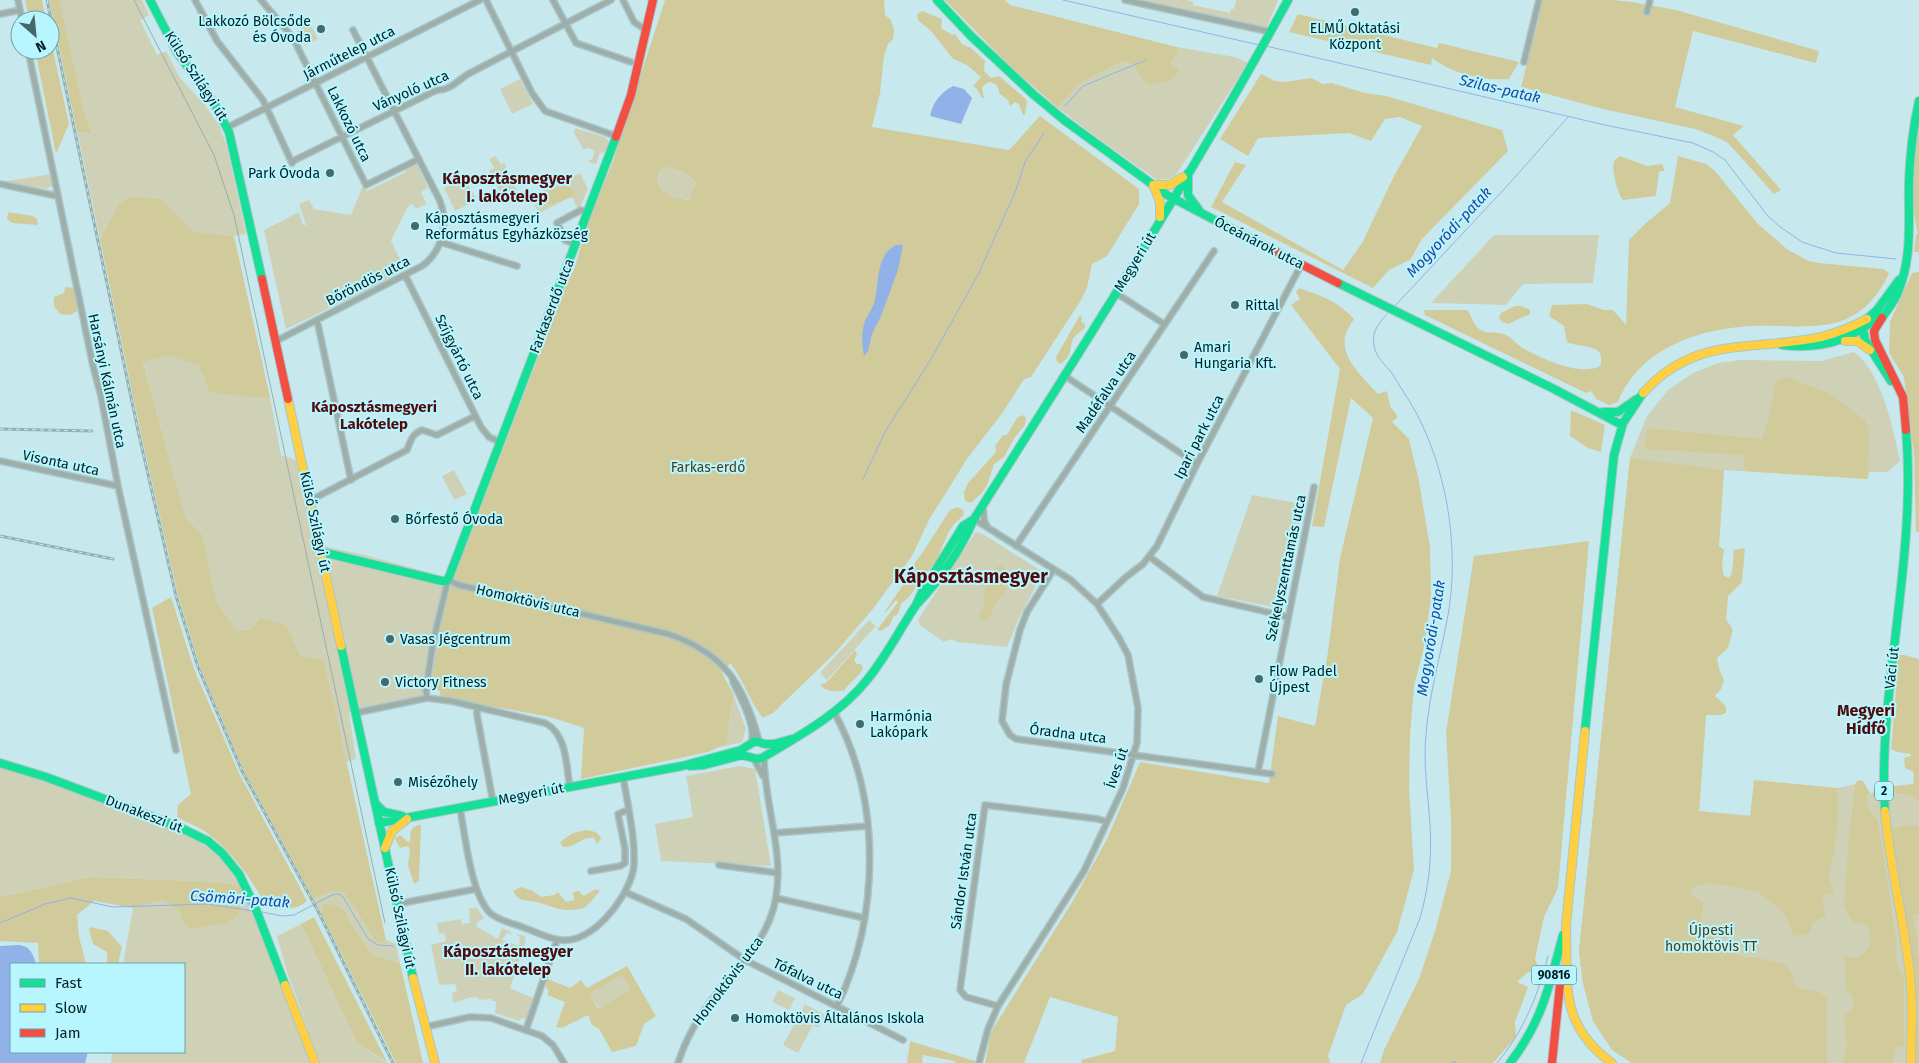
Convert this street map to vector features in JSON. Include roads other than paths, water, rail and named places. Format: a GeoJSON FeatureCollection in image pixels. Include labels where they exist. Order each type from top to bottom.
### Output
{"type":"FeatureCollection","features":[{"type":"Feature","properties":{"kind":"main road","name":"Külső Szilágyi út"},"geometry":{"type":"LineString","coordinates":[[150,0],[179,55],[219,109],[233,143],[424,1027],[435,1063]]}},
{"type":"Feature","properties":{"kind":"main road","name":"Farkaserdő utca"},"geometry":{"type":"LineString","coordinates":[[448,580],[616,136],[630,95],[652,0]]}},
{"type":"Feature","properties":{"kind":"main road","name":"Óceánárok utca"},"geometry":{"type":"LineString","coordinates":[[937,0],[971,36],[1034,95],[1064,120],[1172,198],[1381,305],[1554,388],[1622,425]]}},
{"type":"Feature","properties":{"kind":"main road","name":"Megyeri út"},"geometry":{"type":"LineString","coordinates":[[682,766],[704,766],[742,755],[759,759],[834,712],[867,680],[916,605],[963,526],[974,519],[983,506],[1065,376],[1260,52],[1288,0]]}},
{"type":"Feature","properties":{"kind":"main road","name":"Váci út"},"geometry":{"type":"LineString","coordinates":[[1911,1063],[1911,987],[1908,956],[1887,834],[1883,784],[1885,732],[1907,533],[1909,482],[1905,421],[1894,386],[1878,354],[1874,331],[1898,294],[1906,264],[1910,228],[1909,182],[1912,134],[1919,100]]}},
{"type":"Feature","properties":{"kind":"main road"},"geometry":{"type":"LineString","coordinates":[[1157,224],[1160,217],[1160,202],[1153,186],[1173,184],[1188,172]]}},
{"type":"Feature","properties":{"kind":"main road"},"geometry":{"type":"LineString","coordinates":[[1188,172],[1188,196],[1204,215]]}},
{"type":"Feature","properties":{"kind":"main road","name":"Váci út"},"geometry":{"type":"LineString","coordinates":[[1878,354],[1865,340],[1863,329],[1867,318],[1876,310],[1902,276]]}},
{"type":"Feature","properties":{"kind":"main road"},"geometry":{"type":"LineString","coordinates":[[1840,342],[1883,315]]}},
{"type":"Feature","properties":{"kind":"main road"},"geometry":{"type":"LineString","coordinates":[[1592,410],[1613,414],[1638,398],[1668,370],[1692,357],[1731,346],[1776,344],[1824,338],[1852,327],[1867,318]]}},
{"type":"Feature","properties":{"kind":"main road"},"geometry":{"type":"LineString","coordinates":[[1852,327],[1863,329]]}},
{"type":"Feature","properties":{"kind":"main road"},"geometry":{"type":"LineString","coordinates":[[1776,344],[1808,347],[1857,341],[1878,354]]}},
{"type":"Feature","properties":{"kind":"main road"},"geometry":{"type":"LineString","coordinates":[[1552,1063],[1611,475],[1622,425],[1638,398]]}},
{"type":"Feature","properties":{"kind":"main road"},"geometry":{"type":"LineString","coordinates":[[1592,410],[1610,423],[1618,440]]}},
{"type":"Feature","properties":{"kind":"main road","name":"Homoktövis utca"},"geometry":{"type":"LineString","coordinates":[[322,552],[442,581],[448,580]]}},
{"type":"Feature","properties":{"kind":"main road","name":"Megyeri út"},"geometry":{"type":"LineString","coordinates":[[380,823],[682,766],[762,742],[774,744],[792,739]]}},
{"type":"Feature","properties":{"kind":"main road"},"geometry":{"type":"LineString","coordinates":[[762,742],[767,749],[765,756]]}},
{"type":"Feature","properties":{"kind":"main road"},"geometry":{"type":"LineString","coordinates":[[750,745],[748,752],[752,758]]}},
{"type":"Feature","properties":{"kind":"main road","name":"Dunakeszi út"},"geometry":{"type":"LineString","coordinates":[[0,762],[92,794],[195,834],[208,841],[231,863],[245,885],[315,1063]]}},
{"type":"Feature","properties":{"kind":"main road"},"geometry":{"type":"LineString","coordinates":[[375,803],[384,812],[389,814],[411,817]]}},
{"type":"Feature","properties":{"kind":"main road"},"geometry":{"type":"LineString","coordinates":[[385,848],[392,831],[411,817]]}},
{"type":"Feature","properties":{"kind":"main road"},"geometry":{"type":"LineString","coordinates":[[1566,925],[1566,984],[1572,1011],[1585,1036],[1595,1049],[1612,1063]]}},
{"type":"Feature","properties":{"kind":"main road","name":"90816"},"geometry":{"type":"LineString","coordinates":[[1510,1063],[1530,1036],[1544,1006],[1551,986],[1566,925]]}},
{"type":"Feature","properties":{"kind":"street"},"geometry":{"type":"LineString","coordinates":[[18,0],[20,10]]}},
{"type":"Feature","properties":{"kind":"street"},"geometry":{"type":"LineString","coordinates":[[195,0],[217,41],[263,100],[266,108]]}},
{"type":"Feature","properties":{"kind":"street","name":"Lakkozó utca"},"geometry":{"type":"LineString","coordinates":[[262,0],[293,38],[366,185],[419,159]]}},
{"type":"Feature","properties":{"kind":"street","name":"Járműtelep utca"},"geometry":{"type":"LineString","coordinates":[[228,127],[480,0]]}},
{"type":"Feature","properties":{"kind":"street"},"geometry":{"type":"LineString","coordinates":[[486,0],[536,101],[545,111],[616,136]]}},
{"type":"Feature","properties":{"kind":"street"},"geometry":{"type":"LineString","coordinates":[[553,0],[576,43],[631,62]]}},
{"type":"Feature","properties":{"kind":"street","name":"Ványoló utca"},"geometry":{"type":"LineString","coordinates":[[266,108],[292,163],[394,110],[437,90],[442,91],[448,88],[466,75],[611,0]]}},
{"type":"Feature","properties":{"kind":"street"},"geometry":{"type":"LineString","coordinates":[[624,0],[634,22],[646,30]]}},
{"type":"Feature","properties":{"kind":"street"},"geometry":{"type":"LineString","coordinates":[[1124,0],[1270,35]]}},
{"type":"Feature","properties":{"kind":"street"},"geometry":{"type":"LineString","coordinates":[[1524,62],[1539,0]]}},
{"type":"Feature","properties":{"kind":"street"},"geometry":{"type":"LineString","coordinates":[[1647,12],[1650,0]]}},
{"type":"Feature","properties":{"kind":"street","name":"Bőröndös utca"},"geometry":{"type":"LineString","coordinates":[[276,341],[405,275],[426,262],[435,252],[440,242],[444,226],[444,212],[432,184],[353,30]]}},
{"type":"Feature","properties":{"kind":"street","name":"Harsányi Kálmán utca"},"geometry":{"type":"LineString","coordinates":[[30,60],[57,196],[101,396],[118,486],[176,750]]}},
{"type":"Feature","properties":{"kind":"street"},"geometry":{"type":"LineString","coordinates":[[0,184],[57,196]]}},
{"type":"Feature","properties":{"kind":"street"},"geometry":{"type":"LineString","coordinates":[[576,245],[565,240],[557,223],[581,210],[587,212]]}},
{"type":"Feature","properties":{"kind":"street"},"geometry":{"type":"LineString","coordinates":[[440,242],[517,266]]}},
{"type":"Feature","properties":{"kind":"street","name":"Madéfalva utca"},"geometry":{"type":"LineString","coordinates":[[1016,546],[1214,251]]}},
{"type":"Feature","properties":{"kind":"street","name":"Ipari park utca"},"geometry":{"type":"LineString","coordinates":[[1097,604],[1150,557],[1301,265]]}},
{"type":"Feature","properties":{"kind":"street","name":"Szíjgyártó utca"},"geometry":{"type":"LineString","coordinates":[[405,275],[484,433],[500,442]]}},
{"type":"Feature","properties":{"kind":"street"},"geometry":{"type":"LineString","coordinates":[[1116,292],[1164,324]]}},
{"type":"Feature","properties":{"kind":"street"},"geometry":{"type":"LineString","coordinates":[[317,320],[351,480]]}},
{"type":"Feature","properties":{"kind":"street"},"geometry":{"type":"LineString","coordinates":[[1065,376],[1197,464]]}},
{"type":"Feature","properties":{"kind":"street"},"geometry":{"type":"LineString","coordinates":[[311,500],[407,450],[413,435],[418,432],[422,430],[437,435],[475,416]]}},
{"type":"Feature","properties":{"kind":"street","name":"Visonta utca"},"geometry":{"type":"LineString","coordinates":[[0,461],[118,486]]}},
{"type":"Feature","properties":{"kind":"street","name":"Székelyszenttamás utca"},"geometry":{"type":"LineString","coordinates":[[1258,772],[1314,487]]}},
{"type":"Feature","properties":{"kind":"street"},"geometry":{"type":"LineString","coordinates":[[983,506],[984,520],[988,528]]}},
{"type":"Feature","properties":{"kind":"street","name":"Íves út"},"geometry":{"type":"LineString","coordinates":[[974,519],[1071,580],[1097,604],[1128,654],[1138,708],[1137,743],[1123,788],[1084,871],[998,1006],[988,1029],[979,1063]]}},
{"type":"Feature","properties":{"kind":"street"},"geometry":{"type":"LineString","coordinates":[[1150,557],[1203,597],[1288,617]]}},
{"type":"Feature","properties":{"kind":"street","name":"Óradna utca"},"geometry":{"type":"LineString","coordinates":[[1054,569],[1027,612],[1017,641],[1006,685],[1002,721],[1010,735],[1016,738],[1272,774]]}},
{"type":"Feature","properties":{"kind":"street"},"geometry":{"type":"LineString","coordinates":[[427,698],[426,691],[433,642],[448,580]]}},
{"type":"Feature","properties":{"kind":"street","name":"Homoktövis utca"},"geometry":{"type":"LineString","coordinates":[[448,580],[453,583],[668,634],[699,647],[727,670],[745,696],[762,742]]}},
{"type":"Feature","properties":{"kind":"street","name":"Homoktövis utca"},"geometry":{"type":"LineString","coordinates":[[727,670],[747,714],[752,734],[750,745]]}},
{"type":"Feature","properties":{"kind":"street"},"geometry":{"type":"LineString","coordinates":[[356,713],[427,698],[451,701],[541,722],[552,727],[559,736],[570,787]]}},
{"type":"Feature","properties":{"kind":"street"},"geometry":{"type":"LineString","coordinates":[[477,708],[493,802]]}},
{"type":"Feature","properties":{"kind":"street"},"geometry":{"type":"LineString","coordinates":[[834,712],[847,738],[858,768],[868,826],[869,871],[864,918],[856,961],[837,1006]]}},
{"type":"Feature","properties":{"kind":"street","name":"Homoktövis utca"},"geometry":{"type":"LineString","coordinates":[[678,1063],[687,1038],[699,1018],[710,1002],[746,960],[764,933],[776,898],[778,873],[774,833],[764,779],[765,756]]}},
{"type":"Feature","properties":{"kind":"street","name":"Homoktövis utca"},"geometry":{"type":"LineString","coordinates":[[752,758],[764,779]]}},
{"type":"Feature","properties":{"kind":"street"},"geometry":{"type":"LineString","coordinates":[[460,808],[476,889],[490,913],[557,940],[572,939],[600,923],[613,911],[625,892],[633,874],[635,857],[623,777]]}},
{"type":"Feature","properties":{"kind":"street","name":"Sándor István utca"},"geometry":{"type":"LineString","coordinates":[[998,1006],[966,997],[960,990],[985,806],[1107,822]]}},
{"type":"Feature","properties":{"kind":"street"},"geometry":{"type":"LineString","coordinates":[[591,871],[620,866],[625,861],[625,849],[618,814],[628,810]]}},
{"type":"Feature","properties":{"kind":"street"},"geometry":{"type":"LineString","coordinates":[[774,833],[868,826]]}},
{"type":"Feature","properties":{"kind":"street"},"geometry":{"type":"LineString","coordinates":[[625,861],[634,865]]}},
{"type":"Feature","properties":{"kind":"street"},"geometry":{"type":"LineString","coordinates":[[719,865],[778,873]]}},
{"type":"Feature","properties":{"kind":"street"},"geometry":{"type":"LineString","coordinates":[[397,904],[476,889]]}},
{"type":"Feature","properties":{"kind":"street","name":"Tófalva utca"},"geometry":{"type":"LineString","coordinates":[[625,892],[686,919],[746,960],[903,1040]]}},
{"type":"Feature","properties":{"kind":"street"},"geometry":{"type":"LineString","coordinates":[[776,898],[864,918]]}},
{"type":"Feature","properties":{"kind":"street"},"geometry":{"type":"LineString","coordinates":[[526,1030],[557,940]]}},
{"type":"Feature","properties":{"kind":"street"},"geometry":{"type":"LineString","coordinates":[[424,1027],[476,1016],[491,1018],[548,1040],[564,1063]]}},
{"type":"Feature","properties":{"kind":"water"},"geometry":{"type":"Polygon","coordinates":[[[953,86],[964,89],[972,98],[961,124],[930,116],[938,98],[953,86]]]}},
{"type":"Feature","properties":{"kind":"water"},"geometry":{"type":"Polygon","coordinates":[[[896,245],[903,245],[898,270],[881,316],[872,334],[868,351],[864,356],[863,330],[875,300],[882,262],[885,255],[896,245]]]}},
{"type":"Feature","properties":{"kind":"water"},"geometry":{"type":"Polygon","coordinates":[[[19,945],[26,947],[34,957],[36,963],[10,963],[10,1053],[88,1053],[85,1063],[0,1063],[0,946],[19,945]]]}},
{"type":"Feature","properties":{"kind":"waterway","name":"Szilas-patak"},"geometry":{"type":"LineString","coordinates":[[1063,0],[1259,45]]}},
{"type":"Feature","properties":{"kind":"waterway","name":"Szilas-patak"},"geometry":{"type":"LineString","coordinates":[[1266,46],[1605,125],[1693,143],[1725,160],[1767,215],[1802,242],[1836,253],[1896,259]]}},
{"type":"Feature","properties":{"kind":"waterway"},"geometry":{"type":"LineString","coordinates":[[1065,106],[1083,86],[1146,60]]}},
{"type":"Feature","properties":{"kind":"waterway","name":"Mogyoródi-patak"},"geometry":{"type":"LineString","coordinates":[[1393,308],[1507,186],[1569,116]]}},
{"type":"Feature","properties":{"kind":"waterway"},"geometry":{"type":"LineString","coordinates":[[863,479],[885,432],[928,364],[978,275],[1016,190],[1025,162],[1044,133]]}},
{"type":"Feature","properties":{"kind":"waterway","name":"Mogyoródi-patak"},"geometry":{"type":"LineString","coordinates":[[1361,1063],[1420,918],[1426,895],[1431,849],[1425,768],[1426,734],[1432,689],[1448,615],[1452,585],[1448,509],[1435,458],[1422,424],[1410,402],[1392,373],[1378,357],[1375,349],[1373,340],[1375,331],[1389,312]]}},
{"type":"Feature","properties":{"kind":"waterway","name":"Csömöri-patak"},"geometry":{"type":"LineString","coordinates":[[262,912],[282,916],[294,915],[332,895],[339,894],[343,897],[368,939],[378,945],[393,946]]}},
{"type":"Feature","properties":{"kind":"waterway","name":"Csömöri-patak"},"geometry":{"type":"LineString","coordinates":[[0,923],[45,904],[71,898],[113,907],[208,904],[253,911]]}},
{"type":"Feature","properties":{"kind":"waterway"},"geometry":{"type":"LineString","coordinates":[[1497,1063],[1507,1051],[1529,1012],[1540,985],[1548,956]]}},
{"type":"Feature","properties":{"kind":"waterway"},"geometry":{"type":"LineString","coordinates":[[1452,1063],[1455,1061],[1456,1063]]}},
{"type":"Feature","properties":{"kind":"tram line"},"geometry":{"type":"LineString","coordinates":[[134,0],[214,155],[234,215],[385,923]]}},
{"type":"Feature","properties":{"kind":"railway"},"geometry":{"type":"LineString","coordinates":[[47,0],[139,435],[176,596],[198,667],[242,771],[318,911],[393,1063]]}},
{"type":"Feature","properties":{"kind":"railway"},"geometry":{"type":"LineString","coordinates":[[0,429],[92,431]]}},
{"type":"Feature","properties":{"kind":"railway"},"geometry":{"type":"LineString","coordinates":[[0,536],[113,559]]}},
{"type":"Feature","properties":{"kind":"place","name":"ELMŰ Oktatási Központ"},"geometry":{"type":"Point","coordinates":[1355,12]}},
{"type":"Feature","properties":{"kind":"place","name":"Lakkozó Bölcsőde és Óvoda"},"geometry":{"type":"Point","coordinates":[321,29]}},
{"type":"Feature","properties":{"kind":"place","name":"Park Óvoda"},"geometry":{"type":"Point","coordinates":[330,173]}},
{"type":"Feature","properties":{"kind":"place","name":"Káposztásmegyeri Református Egyházközség"},"geometry":{"type":"Point","coordinates":[415,226]}},
{"type":"Feature","properties":{"kind":"place","name":"Rittal"},"geometry":{"type":"Point","coordinates":[1235,305]}},
{"type":"Feature","properties":{"kind":"place","name":"Amari Hungaria Kft."},"geometry":{"type":"Point","coordinates":[1184,355]}},
{"type":"Feature","properties":{"kind":"place","name":"Bőrfestő Óvoda"},"geometry":{"type":"Point","coordinates":[395,519]}},
{"type":"Feature","properties":{"kind":"place","name":"Vasas Jégcentrum"},"geometry":{"type":"Point","coordinates":[390,639]}},
{"type":"Feature","properties":{"kind":"place","name":"Flow Padel Újpest"},"geometry":{"type":"Point","coordinates":[1259,679]}},
{"type":"Feature","properties":{"kind":"place","name":"Victory Fitness"},"geometry":{"type":"Point","coordinates":[385,682]}},
{"type":"Feature","properties":{"kind":"place","name":"Harmónia Lakópark"},"geometry":{"type":"Point","coordinates":[860,724]}},
{"type":"Feature","properties":{"kind":"place","name":"Misézőhely"},"geometry":{"type":"Point","coordinates":[398,782]}},
{"type":"Feature","properties":{"kind":"place","name":"Homoktövis Általános Iskola"},"geometry":{"type":"Point","coordinates":[735,1018]}},
{"type":"Feature","properties":{"kind":"district","name":"Káposztásmegyer I. lakótelep"},"geometry":{"type":"Point","coordinates":[507,187]}},
{"type":"Feature","properties":{"kind":"district","name":"Káposztásmegyeri Lakótelep"},"geometry":{"type":"Point","coordinates":[374,416]}},
{"type":"Feature","properties":{"kind":"district","name":"Káposztásmegyer"},"geometry":{"type":"Point","coordinates":[971,576]}},
{"type":"Feature","properties":{"kind":"district","name":"Megyeri Hídfő"},"geometry":{"type":"Point","coordinates":[1866,719]}},
{"type":"Feature","properties":{"kind":"district","name":"Káposztásmegyer II. lakótelep"},"geometry":{"type":"Point","coordinates":[508,960]}},
{"type":"Feature","properties":{"kind":"park label","name":"Farkas-erdő"},"geometry":{"type":"Point","coordinates":[708,467]}},
{"type":"Feature","properties":{"kind":"park label","name":"Újpesti homoktövis TT"},"geometry":{"type":"Point","coordinates":[1711,938]}}]}
